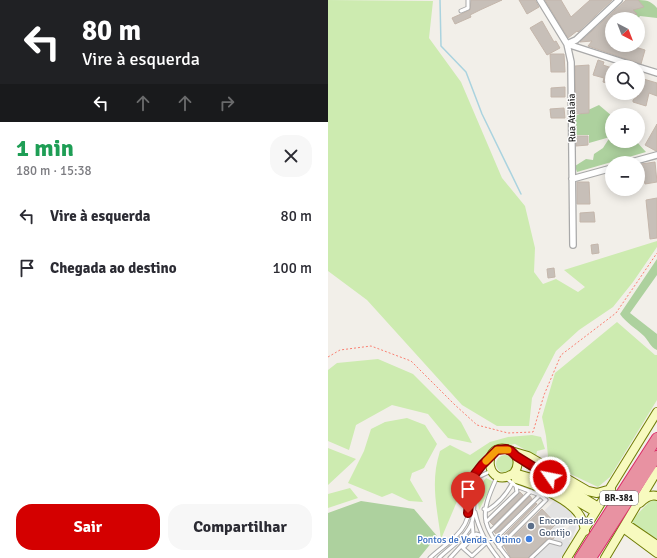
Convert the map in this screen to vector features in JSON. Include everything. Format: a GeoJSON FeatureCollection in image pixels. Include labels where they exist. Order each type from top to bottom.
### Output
{"type":"FeatureCollection","features":[{"type":"Feature","properties":{"kind":"highway","name":"BR-381"},"geometry":{"type":"LineString","coordinates":[[580,558],[657,438]]}},
{"type":"Feature","properties":{"kind":"highway","name":"BR-381"},"geometry":{"type":"LineString","coordinates":[[591,558],[657,456]]}},
{"type":"Feature","properties":{"kind":"main road","name":"BR-381"},"geometry":{"type":"LineString","coordinates":[[567,558],[611,489],[657,412]]}},
{"type":"Feature","properties":{"kind":"main road"},"geometry":{"type":"LineString","coordinates":[[505,476],[542,481],[594,507],[514,454],[501,449],[493,453],[490,457],[489,464],[505,476],[532,484],[578,512],[585,531]]}},
{"type":"Feature","properties":{"kind":"main road"},"geometry":{"type":"LineString","coordinates":[[514,454],[528,456],[588,491],[597,493],[611,489]]}},
{"type":"Feature","properties":{"kind":"main road"},"geometry":{"type":"LineString","coordinates":[[505,476],[518,465],[514,454]]}},
{"type":"Feature","properties":{"kind":"main road","name":"BR-381"},"geometry":{"type":"LineString","coordinates":[[604,558],[657,471]]}},
{"type":"Feature","properties":{"kind":"main road"},"geometry":{"type":"LineString","coordinates":[[634,508],[645,498],[653,495],[657,496]]}},
{"type":"Feature","properties":{"kind":"main road"},"geometry":{"type":"LineString","coordinates":[[657,545],[627,528],[657,553]]}},
{"type":"Feature","properties":{"kind":"street","name":"Rua Atalaia"},"geometry":{"type":"LineString","coordinates":[[540,0],[568,44],[570,62],[573,244]]}},
{"type":"Feature","properties":{"kind":"street"},"geometry":{"type":"LineString","coordinates":[[568,44],[576,40],[619,0]]}},
{"type":"Feature","properties":{"kind":"street"},"geometry":{"type":"LineString","coordinates":[[568,44],[610,60]]}},
{"type":"Feature","properties":{"kind":"street"},"geometry":{"type":"LineString","coordinates":[[645,69],[657,73]]}},
{"type":"Feature","properties":{"kind":"street"},"geometry":{"type":"LineString","coordinates":[[645,158],[657,154]]}},
{"type":"Feature","properties":{"kind":"street"},"geometry":{"type":"LineString","coordinates":[[572,179],[605,170]]}},
{"type":"Feature","properties":{"kind":"lane"},"geometry":{"type":"LineString","coordinates":[[461,11],[468,8],[468,0]]}},
{"type":"Feature","properties":{"kind":"lane"},"geometry":{"type":"LineString","coordinates":[[430,558],[462,529],[466,522],[471,485],[475,474],[490,457]]}},
{"type":"Feature","properties":{"kind":"lane"},"geometry":{"type":"LineString","coordinates":[[505,476],[484,509],[486,522],[490,532],[494,540],[508,558]]}},
{"type":"Feature","properties":{"kind":"lane"},"geometry":{"type":"LineString","coordinates":[[484,509],[488,510],[495,506],[508,491],[505,476]]}},
{"type":"Feature","properties":{"kind":"lane"},"geometry":{"type":"LineString","coordinates":[[498,558],[486,543],[477,522],[475,510],[476,482],[479,477],[505,476],[516,486],[540,495],[546,500],[499,547]]}},
{"type":"Feature","properties":{"kind":"lane"},"geometry":{"type":"LineString","coordinates":[[486,522],[517,492],[516,486]]}},
{"type":"Feature","properties":{"kind":"lane"},"geometry":{"type":"LineString","coordinates":[[490,532],[531,491]]}},
{"type":"Feature","properties":{"kind":"lane"},"geometry":{"type":"LineString","coordinates":[[494,540],[540,495]]}},
{"type":"Feature","properties":{"kind":"lane"},"geometry":{"type":"LineString","coordinates":[[450,558],[472,533],[472,522],[475,510]]}},
{"type":"Feature","properties":{"kind":"lane"},"geometry":{"type":"LineString","coordinates":[[439,558],[463,536],[472,522]]}},
{"type":"Feature","properties":{"kind":"lane"},"geometry":{"type":"LineString","coordinates":[[483,536],[476,534],[463,548],[472,556],[486,543]]}},
{"type":"Feature","properties":{"kind":"lane"},"geometry":{"type":"LineString","coordinates":[[531,558],[549,541],[560,544]]}},
{"type":"Feature","properties":{"kind":"path"},"geometry":{"type":"LineString","coordinates":[[328,357],[340,350],[372,346],[411,361],[477,425],[508,433],[533,432],[544,395],[560,355],[616,312],[657,253]]}},
{"type":"Feature","properties":{"kind":"green space"},"geometry":{"type":"Polygon","coordinates":[[[328,0],[433,1],[429,38],[461,82],[502,178],[525,206],[535,248],[534,272],[543,284],[556,279],[578,292],[585,287],[564,270],[657,241],[657,247],[633,282],[613,307],[579,330],[556,351],[532,398],[529,426],[497,426],[462,405],[367,300],[328,271],[328,0]]]}},
{"type":"Feature","properties":{"kind":"green space"},"geometry":{"type":"Polygon","coordinates":[[[636,0],[648,1],[657,8],[657,18],[645,17],[645,12],[632,12],[636,0]]]}},
{"type":"Feature","properties":{"kind":"green space"},"geometry":{"type":"Polygon","coordinates":[[[599,105],[605,110],[605,138],[589,143],[589,135],[573,135],[573,117],[599,105]]]}},
{"type":"Feature","properties":{"kind":"green space"},"geometry":{"type":"Polygon","coordinates":[[[605,145],[605,148],[642,148],[646,152],[632,156],[605,156],[605,164],[577,172],[575,166],[586,159],[593,160],[594,154],[605,145]]]}},
{"type":"Feature","properties":{"kind":"green space"},"geometry":{"type":"Polygon","coordinates":[[[657,259],[657,275],[630,313],[657,334],[657,350],[620,314],[657,259]]]}},
{"type":"Feature","properties":{"kind":"green space"},"geometry":{"type":"Polygon","coordinates":[[[617,322],[655,355],[657,355],[657,400],[610,477],[598,487],[545,462],[548,456],[542,417],[555,373],[617,322]]]}},
{"type":"Feature","properties":{"kind":"green space"},"geometry":{"type":"Polygon","coordinates":[[[378,359],[413,374],[461,422],[472,443],[448,438],[428,414],[392,405],[356,425],[349,450],[328,441],[328,370],[337,363],[378,359]]]}},
{"type":"Feature","properties":{"kind":"green space"},"geometry":{"type":"Polygon","coordinates":[[[407,418],[425,425],[437,444],[424,468],[412,473],[410,480],[423,502],[409,501],[392,493],[382,497],[348,483],[364,451],[371,429],[385,422],[407,418]]]}},
{"type":"Feature","properties":{"kind":"green space"},"geometry":{"type":"Polygon","coordinates":[[[532,435],[541,437],[545,449],[537,451],[536,456],[515,444],[493,448],[480,461],[467,486],[458,499],[441,539],[435,495],[435,473],[440,451],[450,445],[470,455],[490,442],[508,437],[532,435]]]}},
{"type":"Feature","properties":{"kind":"green space"},"geometry":{"type":"Polygon","coordinates":[[[328,448],[356,459],[328,485],[328,448]]]}},
{"type":"Feature","properties":{"kind":"green space"},"geometry":{"type":"Polygon","coordinates":[[[505,455],[511,458],[514,464],[511,470],[505,473],[499,470],[496,464],[499,458],[505,455]]]}},
{"type":"Feature","properties":{"kind":"green space"},"geometry":{"type":"Polygon","coordinates":[[[486,478],[492,481],[491,487],[479,510],[479,493],[481,485],[486,478]]]}},
{"type":"Feature","properties":{"kind":"green space"},"geometry":{"type":"Polygon","coordinates":[[[350,488],[358,498],[328,508],[328,494],[350,488]]]}},
{"type":"Feature","properties":{"kind":"green space"},"geometry":{"type":"Polygon","coordinates":[[[653,500],[657,500],[657,539],[630,522],[648,503],[653,500]]]}},
{"type":"Feature","properties":{"kind":"green space"},"geometry":{"type":"Polygon","coordinates":[[[361,501],[414,509],[437,536],[419,558],[328,558],[328,513],[361,501]]]}},
{"type":"Feature","properties":{"kind":"shaded area"},"geometry":{"type":"Polygon","coordinates":[[[555,500],[572,511],[572,517],[565,526],[554,535],[550,530],[556,524],[547,514],[541,520],[538,517],[555,500]]]}},
{"type":"Feature","properties":{"kind":"shaded area"},"geometry":{"type":"Polygon","coordinates":[[[573,521],[577,523],[572,539],[569,541],[571,544],[561,558],[534,558],[555,537],[557,538],[568,528],[573,521]]]}},
{"type":"Feature","properties":{"kind":"building"},"geometry":{"type":"Polygon","coordinates":[[[471,0],[502,0],[455,24],[452,18],[470,10],[471,0]]]}},
{"type":"Feature","properties":{"kind":"building"},"geometry":{"type":"Polygon","coordinates":[[[519,0],[535,0],[539,7],[527,14],[519,0]]]}},
{"type":"Feature","properties":{"kind":"building"},"geometry":{"type":"Polygon","coordinates":[[[545,0],[561,0],[571,17],[590,0],[612,0],[578,32],[577,31],[568,38],[545,0]]]}},
{"type":"Feature","properties":{"kind":"building"},"geometry":{"type":"Polygon","coordinates":[[[626,0],[638,0],[644,7],[633,10],[635,12],[613,12],[626,0]]]}},
{"type":"Feature","properties":{"kind":"building"},"geometry":{"type":"Polygon","coordinates":[[[605,19],[605,52],[588,46],[592,41],[580,42],[605,19]]]}},
{"type":"Feature","properties":{"kind":"building"},"geometry":{"type":"Polygon","coordinates":[[[542,21],[554,42],[556,41],[560,48],[547,55],[530,28],[542,21]]]}},
{"type":"Feature","properties":{"kind":"building"},"geometry":{"type":"Polygon","coordinates":[[[606,52],[644,52],[642,60],[629,60],[606,52]]]}},
{"type":"Feature","properties":{"kind":"building"},"geometry":{"type":"Polygon","coordinates":[[[550,54],[564,54],[565,72],[551,72],[550,54]]]}},
{"type":"Feature","properties":{"kind":"building"},"geometry":{"type":"Polygon","coordinates":[[[598,60],[604,62],[605,83],[603,82],[604,78],[593,75],[598,60]]]}},
{"type":"Feature","properties":{"kind":"building"},"geometry":{"type":"Polygon","coordinates":[[[589,65],[589,113],[576,114],[575,66],[589,65]]]}},
{"type":"Feature","properties":{"kind":"building"},"geometry":{"type":"Polygon","coordinates":[[[645,79],[657,83],[657,96],[649,93],[646,106],[633,102],[633,100],[645,100],[645,79]]]}},
{"type":"Feature","properties":{"kind":"building"},"geometry":{"type":"Polygon","coordinates":[[[565,87],[565,97],[551,97],[551,88],[565,87]]]}},
{"type":"Feature","properties":{"kind":"building"},"geometry":{"type":"Polygon","coordinates":[[[564,108],[565,118],[551,118],[550,109],[564,108]]]}},
{"type":"Feature","properties":{"kind":"building"},"geometry":{"type":"Polygon","coordinates":[[[657,124],[657,151],[645,145],[657,124]]]}},
{"type":"Feature","properties":{"kind":"building"},"geometry":{"type":"Polygon","coordinates":[[[576,136],[588,136],[588,145],[576,146],[576,136]]]}},
{"type":"Feature","properties":{"kind":"building"},"geometry":{"type":"Polygon","coordinates":[[[655,162],[657,182],[645,184],[645,163],[655,162]]]}},
{"type":"Feature","properties":{"kind":"building"},"geometry":{"type":"Polygon","coordinates":[[[577,182],[589,182],[590,204],[577,204],[577,182]]]}},
{"type":"Feature","properties":{"kind":"building"},"geometry":{"type":"Polygon","coordinates":[[[657,198],[657,238],[650,239],[646,200],[657,198]]]}},
{"type":"Feature","properties":{"kind":"building"},"geometry":{"type":"Polygon","coordinates":[[[594,212],[595,222],[580,222],[580,213],[594,212]]]}},
{"type":"Feature","properties":{"kind":"building"},"geometry":{"type":"Polygon","coordinates":[[[598,244],[599,253],[592,254],[591,245],[598,244]]]}},
{"type":"Feature","properties":{"kind":"building"},"geometry":{"type":"Polygon","coordinates":[[[554,268],[555,277],[548,278],[547,269],[554,268]]]}},
{"type":"Feature","properties":{"kind":"building"},"geometry":{"type":"Polygon","coordinates":[[[520,492],[523,495],[493,525],[490,522],[520,492]]]}},
{"type":"Feature","properties":{"kind":"building"},"geometry":{"type":"Polygon","coordinates":[[[530,496],[532,499],[496,534],[494,532],[530,496]]]}},
{"type":"Feature","properties":{"kind":"building"},"geometry":{"type":"Polygon","coordinates":[[[536,503],[537,504],[502,540],[501,538],[536,503]]]}},
{"type":"Feature","properties":{"kind":"building"},"geometry":{"type":"Polygon","coordinates":[[[542,509],[556,524],[550,530],[556,536],[553,539],[547,539],[528,558],[511,558],[504,546],[542,509]]]}},
{"type":"Feature","properties":{"kind":"waterway"},"geometry":{"type":"LineString","coordinates":[[440,0],[441,46],[466,72],[482,114],[521,194]]}},
{"type":"Feature","properties":{"kind":"slow traffic"},"geometry":{"type":"LineString","coordinates":[[486,461],[497,450],[508,450]]}},
{"type":"Feature","properties":{"kind":"place","name":"Encomendas Gontijo"},"geometry":{"type":"Point","coordinates":[531,526]}},
{"type":"Feature","properties":{"kind":"place","name":"Pontos de Venda - Ótimo"},"geometry":{"type":"Point","coordinates":[529,539]}},
{"type":"Feature","properties":{"kind":"route"},"geometry":{"type":"LineString","coordinates":[[468,513],[471,485],[475,474],[497,450],[506,449],[511,451],[516,456],[550,477]]}}]}
